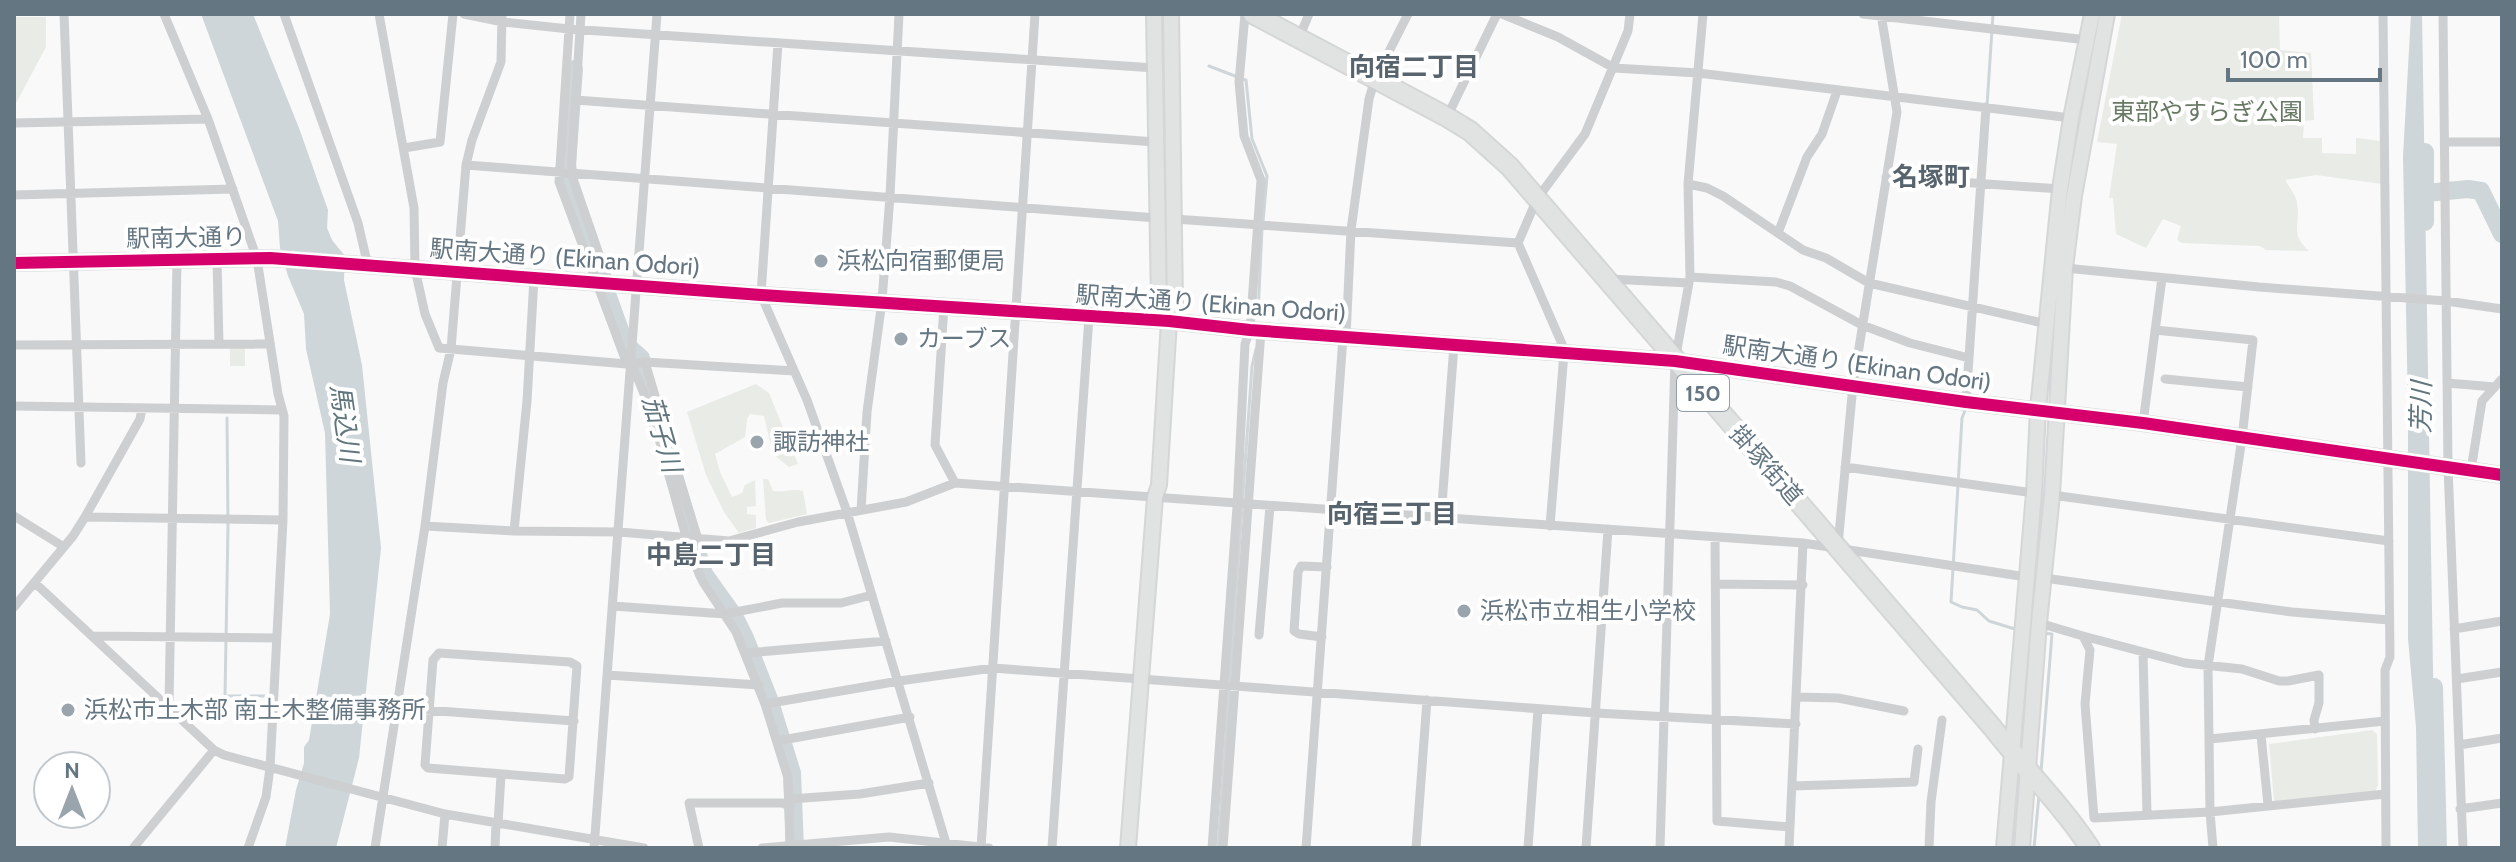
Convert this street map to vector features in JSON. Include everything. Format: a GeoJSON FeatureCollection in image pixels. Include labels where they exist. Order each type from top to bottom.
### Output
{"type":"FeatureCollection","features":[{"type":"Feature","properties":{"kind":"highway","name":"掛塚街道"},"geometry":{"type":"LineString","coordinates":[[1253,14],[1447,117],[1470,131],[1510,167],[2045,789],[2090,848]]}},
{"type":"Feature","properties":{"kind":"street"},"geometry":{"type":"LineString","coordinates":[[64,14],[81,463]]}},
{"type":"Feature","properties":{"kind":"street"},"geometry":{"type":"LineString","coordinates":[[164,14],[264,259],[270,344],[285,421],[270,768],[266,797],[248,848]]}},
{"type":"Feature","properties":{"kind":"street"},"geometry":{"type":"LineString","coordinates":[[284,14],[358,223],[363,265]]}},
{"type":"Feature","properties":{"kind":"street"},"geometry":{"type":"LineString","coordinates":[[379,14],[414,208],[415,269],[425,314],[439,348],[529,357],[635,360],[794,371]]}},
{"type":"Feature","properties":{"kind":"street"},"geometry":{"type":"LineString","coordinates":[[404,148],[440,142],[453,14]]}},
{"type":"Feature","properties":{"kind":"street"},"geometry":{"type":"LineString","coordinates":[[464,14],[574,28],[1155,68]]}},
{"type":"Feature","properties":{"kind":"street"},"geometry":{"type":"LineString","coordinates":[[570,14],[574,28],[575,100],[571,173],[603,282]]}},
{"type":"Feature","properties":{"kind":"street"},"geometry":{"type":"LineString","coordinates":[[581,14],[574,28],[559,182],[635,360],[684,524],[692,538],[701,577],[729,613],[750,653],[759,685],[769,704],[781,741],[792,800],[792,845]]}},
{"type":"Feature","properties":{"kind":"street"},"geometry":{"type":"LineString","coordinates":[[594,844],[635,360],[643,178],[657,14]]}},
{"type":"Feature","properties":{"kind":"street"},"geometry":{"type":"LineString","coordinates":[[861,510],[867,412],[882,301],[899,14]]}},
{"type":"Feature","properties":{"kind":"street"},"geometry":{"type":"LineString","coordinates":[[981,848],[1035,14]]}},
{"type":"Feature","properties":{"kind":"street"},"geometry":{"type":"LineString","coordinates":[[1154,14],[1159,304],[1169,321]]}},
{"type":"Feature","properties":{"kind":"street"},"geometry":{"type":"LineString","coordinates":[[1128,848],[1155,497],[1159,485],[1169,321],[1175,305],[1171,14]]}},
{"type":"Feature","properties":{"kind":"street"},"geometry":{"type":"LineString","coordinates":[[1212,848],[1229,685],[1261,225],[1261,180],[1244,136],[1239,82],[1245,14]]}},
{"type":"Feature","properties":{"kind":"street"},"geometry":{"type":"LineString","coordinates":[[1299,38],[1309,14]]}},
{"type":"Feature","properties":{"kind":"street"},"geometry":{"type":"LineString","coordinates":[[1306,848],[1351,230],[1369,99],[1375,79],[1408,14]]}},
{"type":"Feature","properties":{"kind":"street"},"geometry":{"type":"LineString","coordinates":[[1447,117],[1500,14],[1558,37],[1614,68],[1698,73],[2071,118]]}},
{"type":"Feature","properties":{"kind":"street"},"geometry":{"type":"LineString","coordinates":[[1550,526],[1564,353],[1518,243],[1537,199],[1585,134],[1628,31],[1630,14]]}},
{"type":"Feature","properties":{"kind":"street"},"geometry":{"type":"LineString","coordinates":[[1660,848],[1675,361],[1690,280],[1688,184],[1703,14]]}},
{"type":"Feature","properties":{"kind":"street"},"geometry":{"type":"LineString","coordinates":[[1863,14],[2087,40]]}},
{"type":"Feature","properties":{"kind":"street"},"geometry":{"type":"LineString","coordinates":[[2004,848],[2034,493],[2038,409],[2060,189],[2092,14]]}},
{"type":"Feature","properties":{"kind":"street"},"geometry":{"type":"LineString","coordinates":[[2022,848],[2052,495],[2065,268],[2076,180],[2107,14]]}},
{"type":"Feature","properties":{"kind":"street"},"geometry":{"type":"LineString","coordinates":[[2383,14],[2390,458],[2390,657],[2385,670],[2386,848]]}},
{"type":"Feature","properties":{"kind":"street"},"geometry":{"type":"LineString","coordinates":[[2443,14],[2445,466],[2463,848]]}},
{"type":"Feature","properties":{"kind":"street"},"geometry":{"type":"LineString","coordinates":[[1838,548],[1853,385],[1897,112],[1881,15]]}},
{"type":"Feature","properties":{"kind":"street"},"geometry":{"type":"LineString","coordinates":[[375,848],[379,797],[398,708],[443,383],[451,349],[466,165],[501,62],[502,18]]}},
{"type":"Feature","properties":{"kind":"street"},"geometry":{"type":"LineString","coordinates":[[778,43],[761,295],[807,400],[847,512],[946,843]]}},
{"type":"Feature","properties":{"kind":"street"},"geometry":{"type":"LineString","coordinates":[[1778,233],[1807,157],[1822,134],[1837,91]]}},
{"type":"Feature","properties":{"kind":"street"},"geometry":{"type":"LineString","coordinates":[[575,100],[1156,142]]}},
{"type":"Feature","properties":{"kind":"street"},"geometry":{"type":"LineString","coordinates":[[1966,402],[1986,107]]}},
{"type":"Feature","properties":{"kind":"street"},"geometry":{"type":"LineString","coordinates":[[14,123],[208,119]]}},
{"type":"Feature","properties":{"kind":"street"},"geometry":{"type":"LineString","coordinates":[[2445,142],[2502,142]]}},
{"type":"Feature","properties":{"kind":"street"},"geometry":{"type":"LineString","coordinates":[[466,165],[1157,218]]}},
{"type":"Feature","properties":{"kind":"street"},"geometry":{"type":"LineString","coordinates":[[1886,177],[2060,189]]}},
{"type":"Feature","properties":{"kind":"street"},"geometry":{"type":"LineString","coordinates":[[1688,184],[1723,196],[1803,250],[1826,258],[1869,283],[2047,324]]}},
{"type":"Feature","properties":{"kind":"street"},"geometry":{"type":"LineString","coordinates":[[14,195],[233,189]]}},
{"type":"Feature","properties":{"kind":"street"},"geometry":{"type":"LineString","coordinates":[[1174,219],[1518,243]]}},
{"type":"Feature","properties":{"kind":"street"},"geometry":{"type":"LineString","coordinates":[[217,259],[219,344]]}},
{"type":"Feature","properties":{"kind":"street","name":"駅南大通り"},"geometry":{"type":"LineString","coordinates":[[14,263],[264,259],[363,265]]}},
{"type":"Feature","properties":{"kind":"street"},"geometry":{"type":"LineString","coordinates":[[169,706],[177,260]]}},
{"type":"Feature","properties":{"kind":"street","name":"駅南大通り (Ekinan Odori)"},"geometry":{"type":"LineString","coordinates":[[363,265],[1169,321],[1256,331],[1675,361],[1966,402],[2143,423],[2502,475]]}},
{"type":"Feature","properties":{"kind":"street"},"geometry":{"type":"LineString","coordinates":[[2065,268],[2445,301],[2502,309]]}},
{"type":"Feature","properties":{"kind":"street"},"geometry":{"type":"LineString","coordinates":[[514,531],[534,278]]}},
{"type":"Feature","properties":{"kind":"street"},"geometry":{"type":"LineString","coordinates":[[2143,423],[2162,278]]}},
{"type":"Feature","properties":{"kind":"street"},"geometry":{"type":"LineString","coordinates":[[1606,279],[1776,282],[1790,286],[1862,325],[1910,343],[1969,358]]}},
{"type":"Feature","properties":{"kind":"street"},"geometry":{"type":"LineString","coordinates":[[944,306],[935,445],[955,483]]}},
{"type":"Feature","properties":{"kind":"street"},"geometry":{"type":"LineString","coordinates":[[1052,848],[1089,317]]}},
{"type":"Feature","properties":{"kind":"street"},"geometry":{"type":"LineString","coordinates":[[2155,330],[2253,340],[2242,438],[2208,666],[2213,848]]}},
{"type":"Feature","properties":{"kind":"street"},"geometry":{"type":"LineString","coordinates":[[14,345],[270,344]]}},
{"type":"Feature","properties":{"kind":"street"},"geometry":{"type":"LineString","coordinates":[[1441,518],[1454,345]]}},
{"type":"Feature","properties":{"kind":"street"},"geometry":{"type":"LineString","coordinates":[[2165,379],[2248,387]]}},
{"type":"Feature","properties":{"kind":"street"},"geometry":{"type":"LineString","coordinates":[[2447,383],[2499,383]]}},
{"type":"Feature","properties":{"kind":"street"},"geometry":{"type":"LineString","coordinates":[[2471,470],[2482,401],[2499,383]]}},
{"type":"Feature","properties":{"kind":"street"},"geometry":{"type":"LineString","coordinates":[[14,406],[282,410]]}},
{"type":"Feature","properties":{"kind":"street"},"geometry":{"type":"LineString","coordinates":[[14,607],[85,517],[140,419],[142,408]]}},
{"type":"Feature","properties":{"kind":"street"},"geometry":{"type":"LineString","coordinates":[[1845,467],[2034,493]]}},
{"type":"Feature","properties":{"kind":"street"},"geometry":{"type":"LineString","coordinates":[[425,526],[619,532],[732,541],[798,522],[906,502],[955,483],[1803,543],[2027,577]]}},
{"type":"Feature","properties":{"kind":"street"},"geometry":{"type":"LineString","coordinates":[[2052,495],[2389,541]]}},
{"type":"Feature","properties":{"kind":"street"},"geometry":{"type":"LineString","coordinates":[[1259,635],[1270,506]]}},
{"type":"Feature","properties":{"kind":"street"},"geometry":{"type":"LineString","coordinates":[[14,516],[64,547]]}},
{"type":"Feature","properties":{"kind":"street"},"geometry":{"type":"LineString","coordinates":[[85,517],[283,520]]}},
{"type":"Feature","properties":{"kind":"street"},"geometry":{"type":"LineString","coordinates":[[1586,848],[1608,529]]}},
{"type":"Feature","properties":{"kind":"street"},"geometry":{"type":"LineString","coordinates":[[1715,537],[1717,821],[1790,827]]}},
{"type":"Feature","properties":{"kind":"street"},"geometry":{"type":"LineString","coordinates":[[1789,848],[1803,543]]}},
{"type":"Feature","properties":{"kind":"street"},"geometry":{"type":"LineString","coordinates":[[1322,637],[1294,631],[1298,568],[1327,567]]}},
{"type":"Feature","properties":{"kind":"street"},"geometry":{"type":"LineString","coordinates":[[2044,578],[2292,612],[2389,620]]}},
{"type":"Feature","properties":{"kind":"street"},"geometry":{"type":"LineString","coordinates":[[35,583],[214,750],[224,755],[445,814],[594,844],[644,848]]}},
{"type":"Feature","properties":{"kind":"street"},"geometry":{"type":"LineString","coordinates":[[1716,584],[1803,585]]}},
{"type":"Feature","properties":{"kind":"street"},"geometry":{"type":"LineString","coordinates":[[613,606],[729,613],[782,603],[841,603],[872,595]]}},
{"type":"Feature","properties":{"kind":"street"},"geometry":{"type":"LineString","coordinates":[[2454,629],[2502,621]]}},
{"type":"Feature","properties":{"kind":"street"},"geometry":{"type":"LineString","coordinates":[[2039,623],[2185,663],[2242,669],[2279,681],[2319,675],[2315,729]]}},
{"type":"Feature","properties":{"kind":"street"},"geometry":{"type":"LineString","coordinates":[[93,636],[277,638]]}},
{"type":"Feature","properties":{"kind":"street"},"geometry":{"type":"LineString","coordinates":[[2083,636],[2090,650],[2085,704],[2094,818]]}},
{"type":"Feature","properties":{"kind":"street"},"geometry":{"type":"LineString","coordinates":[[750,653],[886,641]]}},
{"type":"Feature","properties":{"kind":"street"},"geometry":{"type":"LineString","coordinates":[[2143,652],[2147,815]]}},
{"type":"Feature","properties":{"kind":"street"},"geometry":{"type":"LineString","coordinates":[[439,653],[570,662],[577,668],[570,773],[565,779],[428,768],[425,765],[429,711],[433,660],[439,653]]}},
{"type":"Feature","properties":{"kind":"street"},"geometry":{"type":"LineString","coordinates":[[769,704],[993,668],[1538,709],[1796,724]]}},
{"type":"Feature","properties":{"kind":"street"},"geometry":{"type":"LineString","coordinates":[[2457,679],[2502,672]]}},
{"type":"Feature","properties":{"kind":"street"},"geometry":{"type":"LineString","coordinates":[[607,675],[759,685]]}},
{"type":"Feature","properties":{"kind":"street"},"geometry":{"type":"LineString","coordinates":[[1223,848],[1229,685]]}},
{"type":"Feature","properties":{"kind":"street"},"geometry":{"type":"LineString","coordinates":[[1797,697],[1838,698],[1904,711]]}},
{"type":"Feature","properties":{"kind":"street"},"geometry":{"type":"LineString","coordinates":[[1416,848],[1427,700]]}},
{"type":"Feature","properties":{"kind":"street"},"geometry":{"type":"LineString","coordinates":[[398,708],[574,721]]}},
{"type":"Feature","properties":{"kind":"street"},"geometry":{"type":"LineString","coordinates":[[1528,848],[1538,709]]}},
{"type":"Feature","properties":{"kind":"street"},"geometry":{"type":"LineString","coordinates":[[781,741],[910,717]]}},
{"type":"Feature","properties":{"kind":"street"},"geometry":{"type":"LineString","coordinates":[[1929,848],[1931,802],[1942,720]]}},
{"type":"Feature","properties":{"kind":"street"},"geometry":{"type":"LineString","coordinates":[[2210,739],[2385,721]]}},
{"type":"Feature","properties":{"kind":"street"},"geometry":{"type":"LineString","coordinates":[[2261,735],[2268,805]]}},
{"type":"Feature","properties":{"kind":"street"},"geometry":{"type":"LineString","coordinates":[[2459,745],[2502,738]]}},
{"type":"Feature","properties":{"kind":"street"},"geometry":{"type":"LineString","coordinates":[[1792,786],[1914,782],[1918,749]]}},
{"type":"Feature","properties":{"kind":"street"},"geometry":{"type":"LineString","coordinates":[[134,847],[214,750]]}},
{"type":"Feature","properties":{"kind":"street"},"geometry":{"type":"LineString","coordinates":[[495,848],[501,775]]}},
{"type":"Feature","properties":{"kind":"street"},"geometry":{"type":"LineString","coordinates":[[699,848],[689,803],[782,803],[929,783]]}},
{"type":"Feature","properties":{"kind":"street"},"geometry":{"type":"LineString","coordinates":[[2076,826],[2094,818],[2210,812],[2385,794]]}},
{"type":"Feature","properties":{"kind":"street"},"geometry":{"type":"LineString","coordinates":[[2460,809],[2502,803]]}},
{"type":"Feature","properties":{"kind":"street"},"geometry":{"type":"LineString","coordinates":[[442,848],[445,814]]}},
{"type":"Feature","properties":{"kind":"street"},"geometry":{"type":"LineString","coordinates":[[762,848],[889,837],[989,848]]}},
{"type":"Feature","properties":{"kind":"green space","name":"東部やすらぎ公園"},"geometry":{"type":"Polygon","coordinates":[[[2122,14],[2279,14],[2280,50],[2311,53],[2314,120],[2304,121],[2303,138],[2322,138],[2322,153],[2356,154],[2356,138],[2381,141],[2382,184],[2316,175],[2285,180],[2296,200],[2297,234],[2309,251],[2182,243],[2177,240],[2181,226],[2163,219],[2146,248],[2116,234],[2113,198],[2109,198],[2117,144],[2097,142],[2122,14]]]}},
{"type":"Feature","properties":{"kind":"green space"},"geometry":{"type":"Polygon","coordinates":[[[15,17],[46,17],[46,47],[14,107],[15,17]]]}},
{"type":"Feature","properties":{"kind":"green space"},"geometry":{"type":"Polygon","coordinates":[[[230,347],[245,347],[245,366],[230,366],[230,347]]]}},
{"type":"Feature","properties":{"kind":"green space"},"geometry":{"type":"Polygon","coordinates":[[[756,384],[769,393],[798,464],[789,467],[773,454],[764,416],[750,414],[745,437],[715,454],[732,497],[742,493],[745,485],[755,480],[756,506],[747,507],[747,514],[756,515],[756,528],[739,533],[724,512],[706,475],[687,412],[756,384]]]}},
{"type":"Feature","properties":{"kind":"green space"},"geometry":{"type":"Polygon","coordinates":[[[763,479],[768,479],[773,491],[803,491],[807,514],[769,523],[766,520],[763,479]]]}},
{"type":"Feature","properties":{"kind":"green space"},"geometry":{"type":"Polygon","coordinates":[[[2372,730],[2377,734],[2378,786],[2374,793],[2274,802],[2269,744],[2372,730]]]}},
{"type":"Feature","properties":{"kind":"water","name":"馬込川"},"geometry":{"type":"Polygon","coordinates":[[[201,14],[253,14],[328,210],[327,228],[345,256],[344,280],[362,365],[381,548],[359,758],[336,848],[285,848],[304,763],[304,747],[309,740],[330,614],[325,433],[306,349],[304,314],[280,248],[278,221],[201,14]]]}},
{"type":"Feature","properties":{"kind":"water"},"geometry":{"type":"Polygon","coordinates":[[[2411,14],[2422,14],[2436,848],[2418,848],[2416,727],[2408,639],[2403,156],[2411,14]]]}},
{"type":"Feature","properties":{"kind":"waterway"},"geometry":{"type":"LineString","coordinates":[[1987,106],[1993,14]]}},
{"type":"Feature","properties":{"kind":"waterway"},"geometry":{"type":"LineString","coordinates":[[1209,66],[1235,76]]}},
{"type":"Feature","properties":{"kind":"waterway","name":"茄子川"},"geometry":{"type":"LineString","coordinates":[[574,69],[567,163],[570,191],[625,344],[641,358],[659,427]]}},
{"type":"Feature","properties":{"kind":"waterway"},"geometry":{"type":"LineString","coordinates":[[1242,79],[1246,80],[1252,139],[1267,176],[1263,222]]}},
{"type":"Feature","properties":{"kind":"waterway","name":"芳川"},"geometry":{"type":"LineString","coordinates":[[2425,152],[2425,222]]}},
{"type":"Feature","properties":{"kind":"waterway"},"geometry":{"type":"LineString","coordinates":[[2426,193],[2468,189],[2481,191],[2502,234]]}},
{"type":"Feature","properties":{"kind":"waterway"},"geometry":{"type":"LineString","coordinates":[[1258,314],[1262,229]]}},
{"type":"Feature","properties":{"kind":"waterway"},"geometry":{"type":"LineString","coordinates":[[1218,848],[1252,366],[1256,349]]}},
{"type":"Feature","properties":{"kind":"waterway"},"geometry":{"type":"LineString","coordinates":[[1966,408],[1962,418],[1951,602],[1977,610],[1989,621],[2018,630]]}},
{"type":"Feature","properties":{"kind":"waterway"},"geometry":{"type":"LineString","coordinates":[[227,418],[225,696],[266,696]]}},
{"type":"Feature","properties":{"kind":"waterway","name":"茄子川"},"geometry":{"type":"LineString","coordinates":[[671,467],[704,574],[734,616],[769,699],[792,773],[795,848]]}},
{"type":"Feature","properties":{"kind":"waterway"},"geometry":{"type":"LineString","coordinates":[[2041,633],[2052,634],[2041,772]]}},
{"type":"Feature","properties":{"kind":"waterway","name":"芳川"},"geometry":{"type":"LineString","coordinates":[[2434,687],[2438,848]]}},
{"type":"Feature","properties":{"kind":"waterway"},"geometry":{"type":"LineString","coordinates":[[2034,848],[2039,795]]}},
{"type":"Feature","properties":{"kind":"cycle path"},"geometry":{"type":"LineString","coordinates":[[14,263],[270,258],[761,295],[1169,321],[1250,330],[1675,361],[1966,402],[2143,423],[2502,475]]}},
{"type":"Feature","properties":{"kind":"place","name":"浜松向宿郵便局"},"geometry":{"type":"Point","coordinates":[821,261]}},
{"type":"Feature","properties":{"kind":"place","name":"カーブス"},"geometry":{"type":"Point","coordinates":[901,339]}},
{"type":"Feature","properties":{"kind":"place","name":"諏訪神社"},"geometry":{"type":"Point","coordinates":[757,442]}},
{"type":"Feature","properties":{"kind":"place","name":"浜松市立相生小学校"},"geometry":{"type":"Point","coordinates":[1464,611]}},
{"type":"Feature","properties":{"kind":"place","name":"浜松市土木部 南土木整備事務所"},"geometry":{"type":"Point","coordinates":[68,710]}},
{"type":"Feature","properties":{"kind":"district","name":"向宿二丁目"},"geometry":{"type":"Point","coordinates":[1414,67]}},
{"type":"Feature","properties":{"kind":"district","name":"名塚町"},"geometry":{"type":"Point","coordinates":[1931,177]}},
{"type":"Feature","properties":{"kind":"district","name":"向宿三丁目"},"geometry":{"type":"Point","coordinates":[1392,514]}},
{"type":"Feature","properties":{"kind":"district","name":"中島二丁目"},"geometry":{"type":"Point","coordinates":[711,555]}}]}
